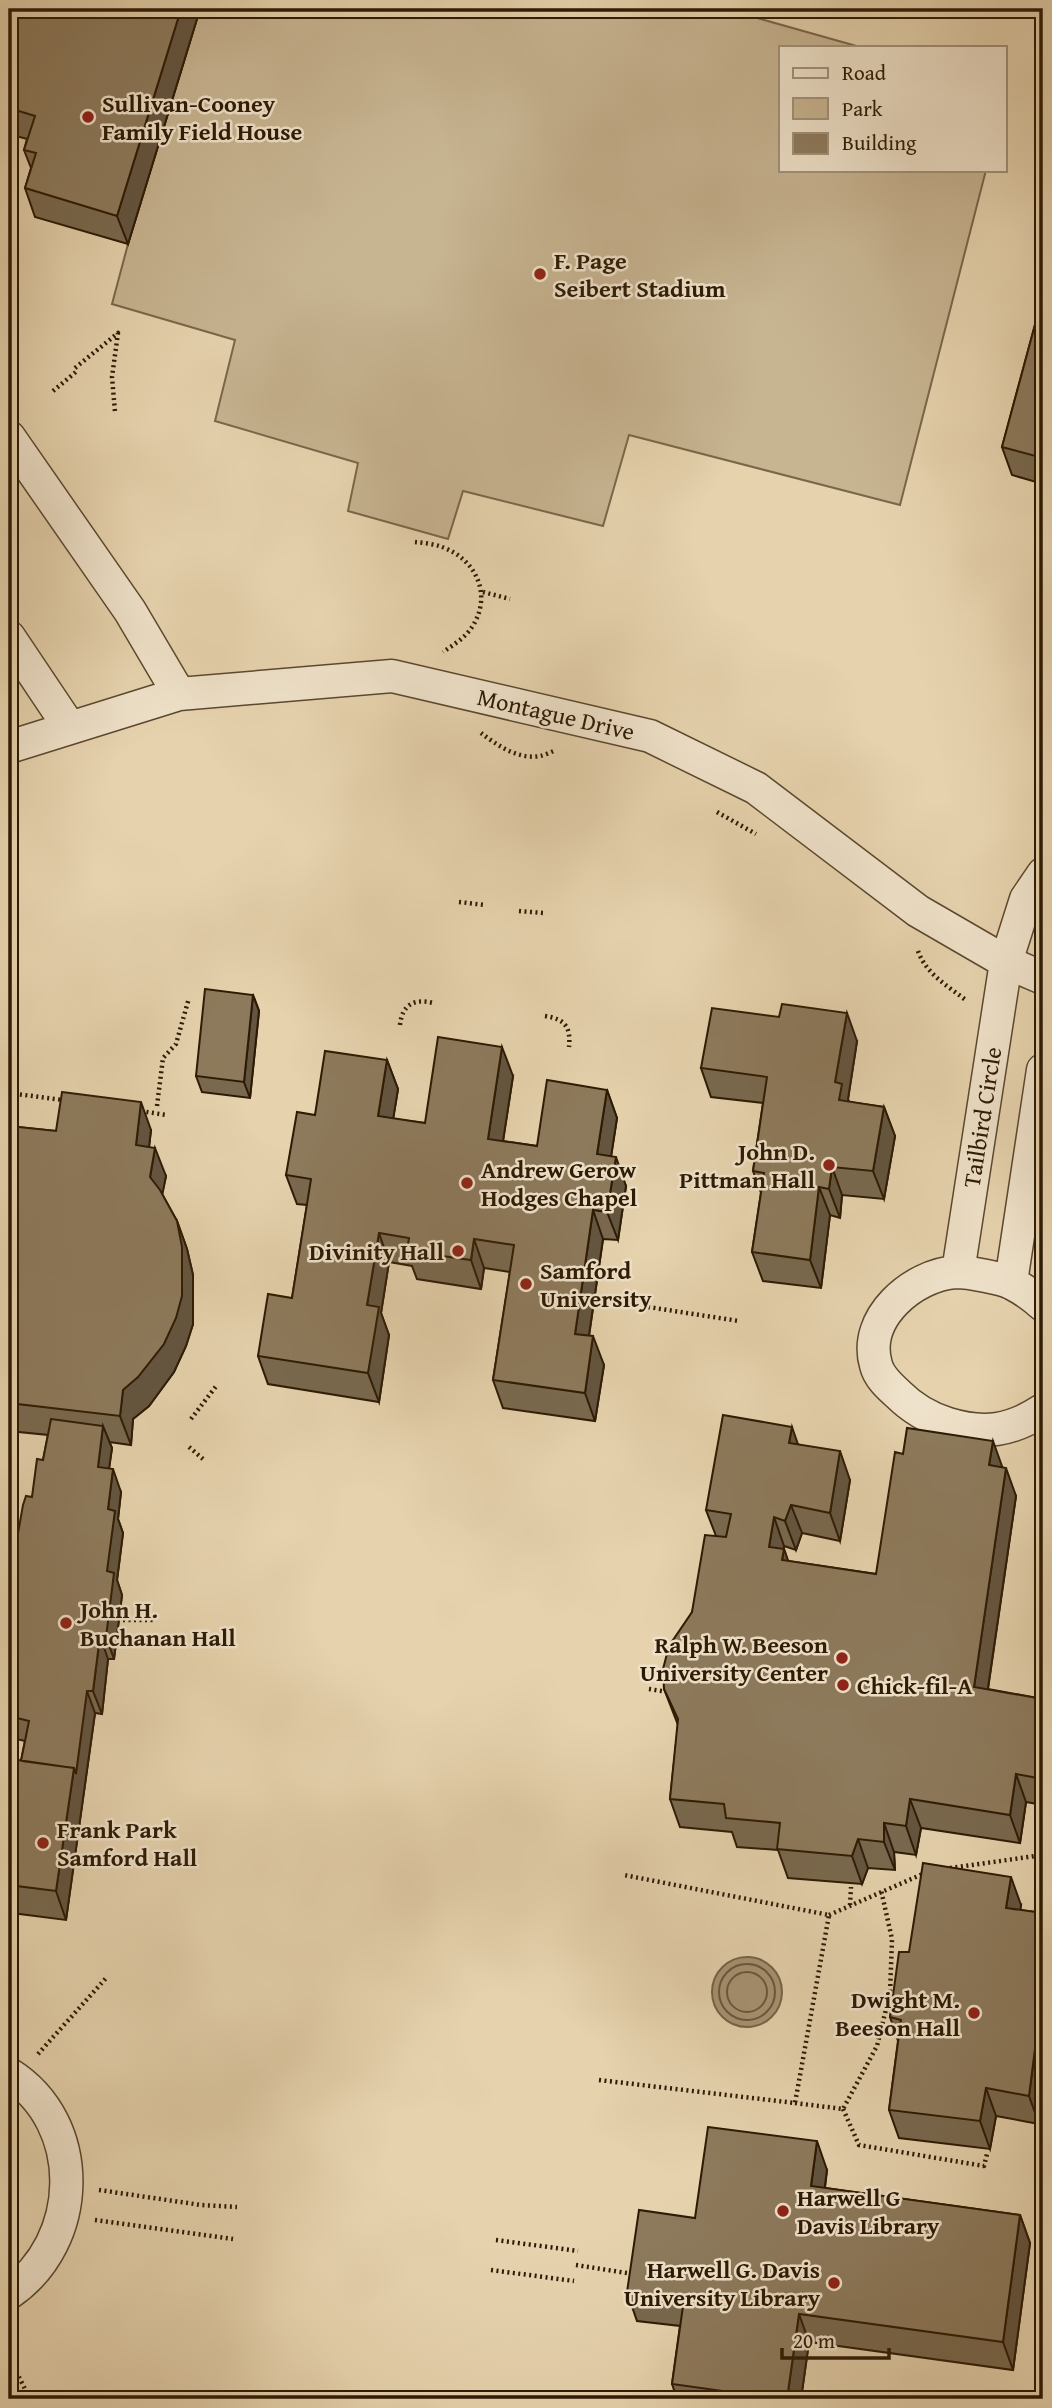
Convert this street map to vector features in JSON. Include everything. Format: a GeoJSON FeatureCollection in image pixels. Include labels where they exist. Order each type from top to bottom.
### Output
{"type":"FeatureCollection","features":[{"type":"Feature","properties":{"kind":"street"},"geometry":{"type":"LineString","coordinates":[[9,437],[130,611],[179,694]]}},
{"type":"Feature","properties":{"kind":"street"},"geometry":{"type":"LineString","coordinates":[[9,637],[70,728]]}},
{"type":"Feature","properties":{"kind":"street","name":"Montague Drive"},"geometry":{"type":"LineString","coordinates":[[9,747],[179,694],[392,676],[650,736],[756,788],[918,911],[1006,961],[1043,978]]}},
{"type":"Feature","properties":{"kind":"street","name":"Tailbird Circle"},"geometry":{"type":"LineString","coordinates":[[958,1272],[1006,961],[1026,899],[1043,874]]}},
{"type":"Feature","properties":{"kind":"street"},"geometry":{"type":"LineString","coordinates":[[1011,1282],[1043,1070]]}},
{"type":"Feature","properties":{"kind":"street"},"geometry":{"type":"LineString","coordinates":[[1043,1305],[1011,1282],[958,1272],[927,1279],[900,1296],[885,1313],[874,1345],[876,1365],[885,1382],[919,1412],[937,1421],[981,1432],[1003,1429],[1030,1419],[1043,1410]]}},
{"type":"Feature","properties":{"kind":"street"},"geometry":{"type":"LineString","coordinates":[[9,2293],[23,2283],[43,2257],[65,2201],[68,2173],[62,2146],[52,2121],[39,2099],[12,2076]]}},
{"type":"Feature","properties":{"kind":"path"},"geometry":{"type":"LineString","coordinates":[[53,391],[118,333],[112,377],[115,411]]}},
{"type":"Feature","properties":{"kind":"path"},"geometry":{"type":"LineString","coordinates":[[415,542],[443,547],[465,560],[477,576],[483,592],[473,627],[436,657]]}},
{"type":"Feature","properties":{"kind":"path"},"geometry":{"type":"LineString","coordinates":[[483,592],[510,599]]}},
{"type":"Feature","properties":{"kind":"path"},"geometry":{"type":"LineString","coordinates":[[459,902],[485,905]]}},
{"type":"Feature","properties":{"kind":"path"},"geometry":{"type":"LineString","coordinates":[[519,911],[543,913]]}},
{"type":"Feature","properties":{"kind":"path"},"geometry":{"type":"LineString","coordinates":[[156,1106],[163,1058],[176,1044],[189,998]]}},
{"type":"Feature","properties":{"kind":"path"},"geometry":{"type":"LineString","coordinates":[[400,1025],[401,1016],[409,1004],[419,1000],[432,1003]]}},
{"type":"Feature","properties":{"kind":"path"},"geometry":{"type":"LineString","coordinates":[[545,1016],[556,1018],[567,1026],[570,1035],[569,1047]]}},
{"type":"Feature","properties":{"kind":"path"},"geometry":{"type":"LineString","coordinates":[[9,1093],[64,1100]]}},
{"type":"Feature","properties":{"kind":"path"},"geometry":{"type":"LineString","coordinates":[[140,1111],[166,1115]]}},
{"type":"Feature","properties":{"kind":"path"},"geometry":{"type":"LineString","coordinates":[[648,1307],[739,1321]]}},
{"type":"Feature","properties":{"kind":"path"},"geometry":{"type":"LineString","coordinates":[[191,1419],[217,1385]]}},
{"type":"Feature","properties":{"kind":"path"},"geometry":{"type":"LineString","coordinates":[[189,1447],[203,1459]]}},
{"type":"Feature","properties":{"kind":"path"},"geometry":{"type":"LineString","coordinates":[[123,1620],[154,1620]]}},
{"type":"Feature","properties":{"kind":"path"},"geometry":{"type":"LineString","coordinates":[[649,1689],[668,1692]]}},
{"type":"Feature","properties":{"kind":"path"},"geometry":{"type":"LineString","coordinates":[[941,1870],[1043,1855]]}},
{"type":"Feature","properties":{"kind":"path"},"geometry":{"type":"LineString","coordinates":[[624,1875],[829,1914],[928,1871]]}},
{"type":"Feature","properties":{"kind":"path"},"geometry":{"type":"LineString","coordinates":[[850,1905],[851,1886]]}},
{"type":"Feature","properties":{"kind":"path"},"geometry":{"type":"LineString","coordinates":[[843,2109],[877,2046],[890,1993],[892,1939],[881,1890]]}},
{"type":"Feature","properties":{"kind":"path"},"geometry":{"type":"LineString","coordinates":[[795,2103],[829,1914]]}},
{"type":"Feature","properties":{"kind":"path"},"geometry":{"type":"LineString","coordinates":[[12,2076],[107,1977]]}},
{"type":"Feature","properties":{"kind":"path"},"geometry":{"type":"LineString","coordinates":[[885,2015],[892,2015]]}},
{"type":"Feature","properties":{"kind":"path"},"geometry":{"type":"LineString","coordinates":[[599,2080],[843,2109]]}},
{"type":"Feature","properties":{"kind":"path"},"geometry":{"type":"LineString","coordinates":[[843,2109],[859,2145],[984,2166],[987,2154]]}},
{"type":"Feature","properties":{"kind":"path"},"geometry":{"type":"LineString","coordinates":[[65,2201],[237,2207]]}},
{"type":"Feature","properties":{"kind":"path"},"geometry":{"type":"LineString","coordinates":[[65,2201],[233,2239]]}},
{"type":"Feature","properties":{"kind":"path"},"geometry":{"type":"LineString","coordinates":[[496,2240],[578,2251]]}},
{"type":"Feature","properties":{"kind":"path"},"geometry":{"type":"LineString","coordinates":[[576,2265],[633,2274]]}},
{"type":"Feature","properties":{"kind":"path"},"geometry":{"type":"LineString","coordinates":[[491,2270],[574,2281]]}},
{"type":"Feature","properties":{"kind":"path"},"geometry":{"type":"LineString","coordinates":[[9,2357],[30,2399]]}},
{"type":"Feature","properties":{"kind":"green space","name":"F. Page Seibert Stadium"},"geometry":{"type":"Polygon","coordinates":[[[200,9],[736,9],[736,12],[856,46],[779,46],[779,172],[985,172],[900,505],[629,435],[603,526],[463,491],[448,539],[348,511],[358,463],[215,421],[235,340],[112,304],[200,9]]]}},
{"type":"Feature","properties":{"kind":"water"},"geometry":{"type":"Polygon","coordinates":[[[740,1957],[754,1957],[767,1962],[777,1972],[782,1992],[777,2012],[767,2022],[754,2027],[740,2027],[727,2022],[717,2012],[712,1999],[712,1985],[717,1972],[727,1962],[740,1957]]]}},
{"type":"Feature","properties":{"kind":"building","name":"Sullivan-Cooney Family Field House"},"geometry":{"type":"Polygon","coordinates":[[[9,9],[181,9],[117,216],[25,188],[36,153],[24,150],[35,116],[9,108],[9,9]]]}},
{"type":"Feature","properties":{"kind":"building"},"geometry":{"type":"Polygon","coordinates":[[[1043,295],[1043,458],[1002,447],[1043,295]]]}},
{"type":"Feature","properties":{"kind":"building"},"geometry":{"type":"Polygon","coordinates":[[[205,989],[253,995],[244,1082],[196,1076],[205,989]]]}},
{"type":"Feature","properties":{"kind":"building","name":"John D. Pittman Hall"},"geometry":{"type":"Polygon","coordinates":[[[782,1004],[847,1013],[835,1082],[842,1084],[839,1100],[884,1107],[873,1171],[832,1167],[829,1189],[819,1187],[810,1260],[752,1252],[764,1173],[753,1171],[767,1077],[701,1068],[712,1008],[779,1017],[782,1004]]]}},
{"type":"Feature","properties":{"kind":"building","name":"Divinity Hall"},"geometry":{"type":"Polygon","coordinates":[[[438,1037],[502,1047],[488,1139],[537,1146],[547,1080],[607,1090],[597,1154],[616,1157],[607,1212],[593,1210],[575,1334],[593,1336],[585,1393],[493,1380],[514,1245],[474,1239],[471,1260],[407,1251],[409,1238],[379,1233],[367,1305],[379,1307],[368,1373],[258,1356],[268,1294],[292,1298],[311,1179],[286,1175],[297,1112],[315,1115],[325,1051],[387,1060],[378,1116],[425,1123],[438,1037]]]}},
{"type":"Feature","properties":{"kind":"building"},"geometry":{"type":"Polygon","coordinates":[[[62,1092],[141,1102],[136,1145],[155,1148],[150,1177],[177,1221],[182,1247],[182,1296],[176,1318],[164,1344],[138,1377],[123,1390],[120,1416],[9,1403],[9,1126],[56,1131],[62,1092]]]}},
{"type":"Feature","properties":{"kind":"building","name":"Ralph W. Beeson University Center"},"geometry":{"type":"Polygon","coordinates":[[[723,1415],[792,1427],[789,1443],[840,1451],[830,1513],[791,1505],[785,1521],[774,1517],[769,1547],[784,1549],[782,1560],[876,1574],[895,1452],[903,1454],[907,1428],[993,1441],[989,1465],[1006,1468],[974,1687],[1043,1699],[1043,1779],[1016,1774],[1010,1815],[910,1799],[906,1826],[884,1823],[884,1842],[858,1839],[852,1856],[777,1849],[780,1823],[726,1818],[724,1804],[670,1799],[678,1719],[664,1689],[663,1669],[669,1646],[692,1612],[705,1535],[726,1537],[731,1514],[706,1510],[723,1415]]]}},
{"type":"Feature","properties":{"kind":"building","name":"John H. Buchanan Hall"},"geometry":{"type":"Polygon","coordinates":[[[51,1419],[103,1426],[98,1467],[113,1469],[108,1509],[115,1511],[107,1571],[114,1573],[106,1637],[100,1636],[93,1691],[87,1691],[76,1774],[74,1768],[21,1761],[29,1721],[9,1716],[9,1584],[23,1505],[26,1496],[32,1497],[37,1459],[43,1460],[51,1419]]]}},
{"type":"Feature","properties":{"kind":"building","name":"Frank Park Samford Hall"},"geometry":{"type":"Polygon","coordinates":[[[18,1760],[74,1768],[56,1891],[9,1885],[9,1766],[16,1767],[18,1760]]]}},
{"type":"Feature","properties":{"kind":"building","name":"Dwight M. Beeson Hall"},"geometry":{"type":"Polygon","coordinates":[[[923,1863],[1011,1877],[1006,1908],[1043,1913],[1043,2042],[1036,2041],[1029,2096],[986,2088],[980,2121],[889,2110],[901,2020],[890,2017],[899,1952],[909,1952],[923,1863]]]}},
{"type":"Feature","properties":{"kind":"building","name":"Harwell G. Davis University Library"},"geometry":{"type":"Polygon","coordinates":[[[708,2127],[817,2141],[811,2186],[1020,2215],[1003,2342],[799,2314],[787,2399],[672,2384],[684,2299],[627,2292],[639,2210],[695,2218],[708,2127]]]}},
{"type":"Feature","properties":{"kind":"place","name":"Sullivan-Cooney Family Field House"},"geometry":{"type":"Point","coordinates":[88,117]}},
{"type":"Feature","properties":{"kind":"place","name":"F. Page Seibert Stadium"},"geometry":{"type":"Point","coordinates":[540,274]}},
{"type":"Feature","properties":{"kind":"place","name":"John D. Pittman Hall"},"geometry":{"type":"Point","coordinates":[829,1165]}},
{"type":"Feature","properties":{"kind":"place","name":"Andrew Gerow Hodges Chapel"},"geometry":{"type":"Point","coordinates":[467,1183]}},
{"type":"Feature","properties":{"kind":"place","name":"Divinity Hall"},"geometry":{"type":"Point","coordinates":[458,1251]}},
{"type":"Feature","properties":{"kind":"place","name":"Samford University"},"geometry":{"type":"Point","coordinates":[526,1284]}},
{"type":"Feature","properties":{"kind":"place","name":"John H. Buchanan Hall"},"geometry":{"type":"Point","coordinates":[66,1623]}},
{"type":"Feature","properties":{"kind":"place","name":"Ralph W. Beeson University Center"},"geometry":{"type":"Point","coordinates":[842,1658]}},
{"type":"Feature","properties":{"kind":"place","name":"Chick-fil-A"},"geometry":{"type":"Point","coordinates":[843,1685]}},
{"type":"Feature","properties":{"kind":"place","name":"Frank Park Samford Hall"},"geometry":{"type":"Point","coordinates":[43,1843]}},
{"type":"Feature","properties":{"kind":"place","name":"Dwight M. Beeson Hall"},"geometry":{"type":"Point","coordinates":[974,2013]}},
{"type":"Feature","properties":{"kind":"place","name":"Harwell G Davis Library"},"geometry":{"type":"Point","coordinates":[783,2211]}},
{"type":"Feature","properties":{"kind":"place","name":"Harwell G. Davis University Library"},"geometry":{"type":"Point","coordinates":[834,2283]}}]}
